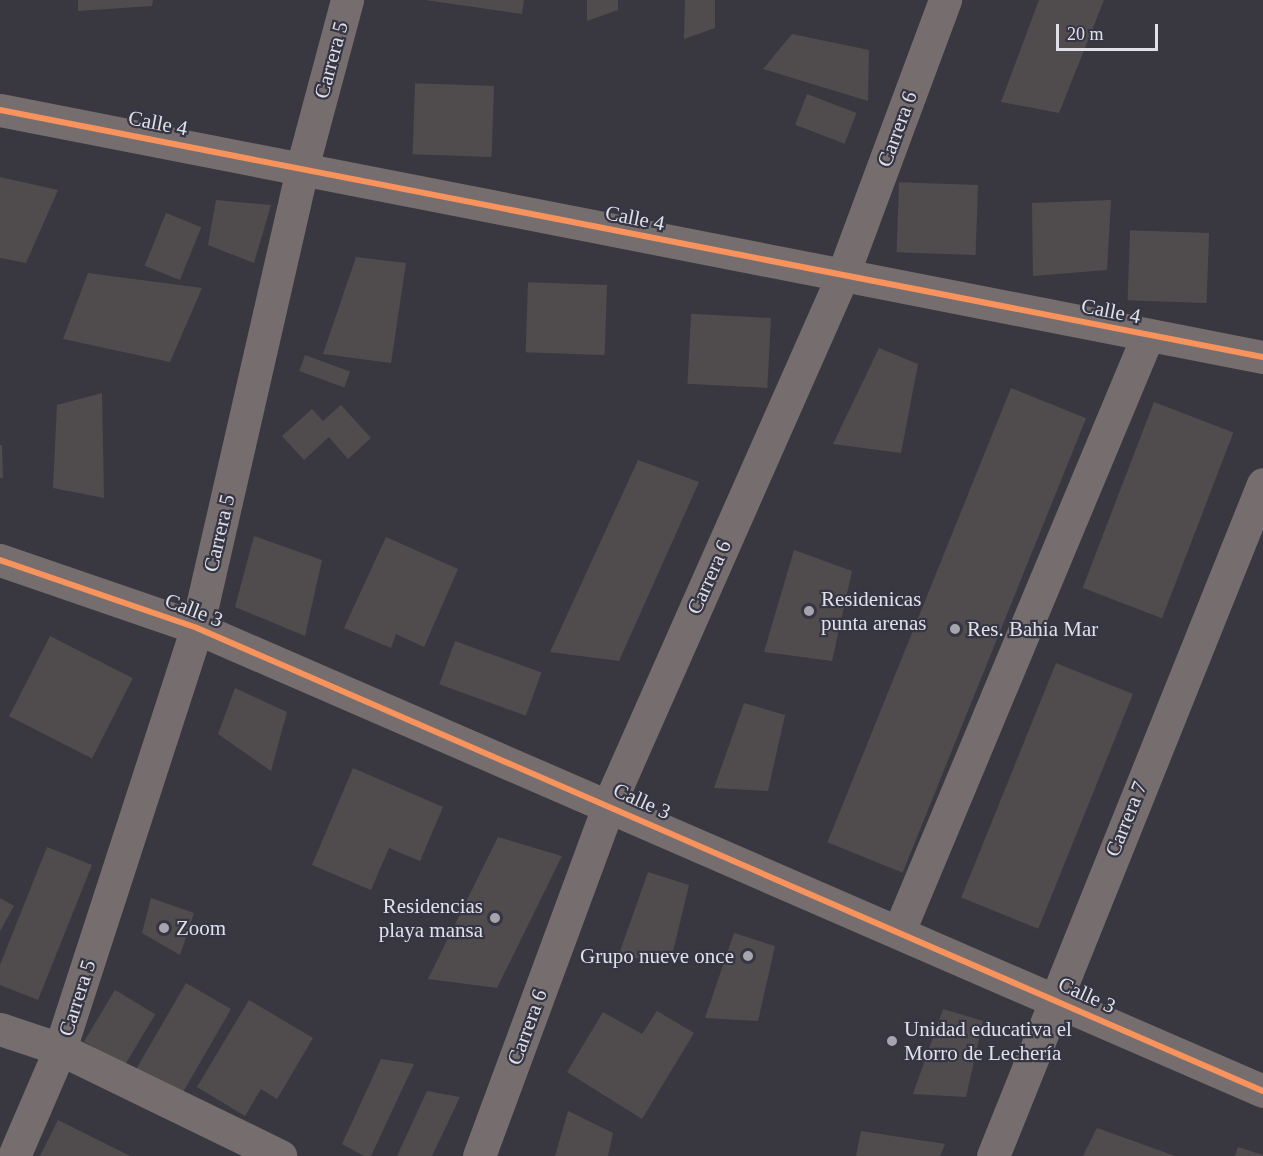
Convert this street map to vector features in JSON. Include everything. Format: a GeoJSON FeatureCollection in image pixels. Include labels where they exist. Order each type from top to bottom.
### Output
{"type":"FeatureCollection","features":[{"type":"Feature","properties":{"kind":"street","name":"Carrera 5"},"geometry":{"type":"LineString","coordinates":[[15,1156],[60,1049],[197,628],[302,168],[347,0]]}},
{"type":"Feature","properties":{"kind":"street","name":"Carrera 6"},"geometry":{"type":"LineString","coordinates":[[479,1156],[609,804],[842,277],[945,0]]}},
{"type":"Feature","properties":{"kind":"street","name":"Calle 4"},"geometry":{"type":"LineString","coordinates":[[0,110],[302,168],[842,277],[1263,357]]}},
{"type":"Feature","properties":{"kind":"street"},"geometry":{"type":"LineString","coordinates":[[899,932],[1148,335]]}},
{"type":"Feature","properties":{"kind":"street","name":"Carrera 7"},"geometry":{"type":"LineString","coordinates":[[993,1156],[1053,998],[1263,484]]}},
{"type":"Feature","properties":{"kind":"street","name":"Calle 3"},"geometry":{"type":"LineString","coordinates":[[0,560],[197,628],[609,804],[1263,1091]]}},
{"type":"Feature","properties":{"kind":"street"},"geometry":{"type":"LineString","coordinates":[[0,1029],[60,1049],[280,1156]]}},
{"type":"Feature","properties":{"kind":"building"},"geometry":{"type":"Polygon","coordinates":[[[78,0],[153,0],[152,6],[78,11],[78,0]]]}},
{"type":"Feature","properties":{"kind":"building"},"geometry":{"type":"Polygon","coordinates":[[[425,0],[524,0],[522,14],[425,0]]]}},
{"type":"Feature","properties":{"kind":"building"},"geometry":{"type":"Polygon","coordinates":[[[587,0],[618,0],[618,10],[587,21],[587,0]]]}},
{"type":"Feature","properties":{"kind":"building"},"geometry":{"type":"Polygon","coordinates":[[[685,0],[715,0],[715,28],[684,39],[685,0]]]}},
{"type":"Feature","properties":{"kind":"building"},"geometry":{"type":"Polygon","coordinates":[[[1039,0],[1104,0],[1059,113],[1001,102],[1039,0]]]}},
{"type":"Feature","properties":{"kind":"building"},"geometry":{"type":"Polygon","coordinates":[[[792,34],[869,50],[868,101],[763,69],[792,34]]]}},
{"type":"Feature","properties":{"kind":"building"},"geometry":{"type":"Polygon","coordinates":[[[415,83],[494,86],[492,157],[413,154],[415,83]]]}},
{"type":"Feature","properties":{"kind":"building"},"geometry":{"type":"Polygon","coordinates":[[[807,94],[856,113],[845,144],[795,125],[807,94]]]}},
{"type":"Feature","properties":{"kind":"building"},"geometry":{"type":"Polygon","coordinates":[[[0,177],[58,190],[26,263],[0,258],[0,177]]]}},
{"type":"Feature","properties":{"kind":"building"},"geometry":{"type":"Polygon","coordinates":[[[899,182],[978,185],[976,255],[897,252],[899,182]]]}},
{"type":"Feature","properties":{"kind":"building"},"geometry":{"type":"Polygon","coordinates":[[[216,200],[271,205],[254,263],[208,245],[216,200]]]}},
{"type":"Feature","properties":{"kind":"building"},"geometry":{"type":"Polygon","coordinates":[[[1111,200],[1107,270],[1033,276],[1032,203],[1111,200]]]}},
{"type":"Feature","properties":{"kind":"building"},"geometry":{"type":"Polygon","coordinates":[[[166,213],[201,227],[180,280],[145,266],[166,213]]]}},
{"type":"Feature","properties":{"kind":"building"},"geometry":{"type":"Polygon","coordinates":[[[1130,230],[1209,233],[1207,303],[1128,300],[1130,230]]]}},
{"type":"Feature","properties":{"kind":"building"},"geometry":{"type":"Polygon","coordinates":[[[356,257],[406,263],[391,363],[323,354],[356,257]]]}},
{"type":"Feature","properties":{"kind":"building"},"geometry":{"type":"Polygon","coordinates":[[[88,273],[202,288],[170,362],[63,339],[88,273]]]}},
{"type":"Feature","properties":{"kind":"building"},"geometry":{"type":"Polygon","coordinates":[[[528,282],[607,285],[605,355],[526,352],[528,282]]]}},
{"type":"Feature","properties":{"kind":"building"},"geometry":{"type":"Polygon","coordinates":[[[691,314],[771,318],[767,388],[687,384],[691,314]]]}},
{"type":"Feature","properties":{"kind":"building"},"geometry":{"type":"Polygon","coordinates":[[[879,348],[918,364],[901,453],[833,444],[879,348]]]}},
{"type":"Feature","properties":{"kind":"building"},"geometry":{"type":"Polygon","coordinates":[[[305,355],[350,371],[344,387],[299,371],[305,355]]]}},
{"type":"Feature","properties":{"kind":"building","name":"Res. Bahia Mar"},"geometry":{"type":"Polygon","coordinates":[[[1011,388],[1086,418],[903,873],[827,842],[1011,388]]]}},
{"type":"Feature","properties":{"kind":"building"},"geometry":{"type":"Polygon","coordinates":[[[102,393],[104,498],[53,488],[57,405],[102,393]]]}},
{"type":"Feature","properties":{"kind":"building","name":"Res. Bahia Mar"},"geometry":{"type":"Polygon","coordinates":[[[1154,402],[1233,432],[1162,618],[1083,588],[1154,402]]]}},
{"type":"Feature","properties":{"kind":"building"},"geometry":{"type":"Polygon","coordinates":[[[341,405],[371,438],[348,459],[329,437],[304,460],[282,436],[312,409],[323,421],[341,405]]]}},
{"type":"Feature","properties":{"kind":"building"},"geometry":{"type":"Polygon","coordinates":[[[0,445],[2,445],[3,478],[0,478],[0,445]]]}},
{"type":"Feature","properties":{"kind":"building"},"geometry":{"type":"Polygon","coordinates":[[[638,460],[699,482],[619,661],[550,652],[638,460]]]}},
{"type":"Feature","properties":{"kind":"building"},"geometry":{"type":"Polygon","coordinates":[[[254,536],[322,560],[305,636],[235,607],[254,536]]]}},
{"type":"Feature","properties":{"kind":"building"},"geometry":{"type":"Polygon","coordinates":[[[386,537],[458,569],[424,647],[396,634],[391,648],[344,628],[386,537]]]}},
{"type":"Feature","properties":{"kind":"building","name":"Residenicas punta arenas"},"geometry":{"type":"Polygon","coordinates":[[[794,550],[852,571],[832,661],[764,652],[794,550]]]}},
{"type":"Feature","properties":{"kind":"building"},"geometry":{"type":"Polygon","coordinates":[[[50,636],[133,678],[92,758],[9,716],[50,636]]]}},
{"type":"Feature","properties":{"kind":"building"},"geometry":{"type":"Polygon","coordinates":[[[455,641],[541,672],[526,716],[439,684],[455,641]]]}},
{"type":"Feature","properties":{"kind":"building","name":"Res. Bahia Mar"},"geometry":{"type":"Polygon","coordinates":[[[1056,663],[1133,694],[1038,929],[961,898],[1056,663]]]}},
{"type":"Feature","properties":{"kind":"building"},"geometry":{"type":"Polygon","coordinates":[[[235,688],[287,712],[271,771],[218,734],[235,688]]]}},
{"type":"Feature","properties":{"kind":"building"},"geometry":{"type":"Polygon","coordinates":[[[744,703],[785,715],[768,791],[714,788],[744,703]]]}},
{"type":"Feature","properties":{"kind":"building"},"geometry":{"type":"Polygon","coordinates":[[[353,768],[443,807],[420,861],[389,848],[371,890],[312,865],[353,768]]]}},
{"type":"Feature","properties":{"kind":"building","name":"Residencias playa mansa"},"geometry":{"type":"Polygon","coordinates":[[[498,837],[562,856],[497,988],[428,979],[498,837]]]}},
{"type":"Feature","properties":{"kind":"building"},"geometry":{"type":"Polygon","coordinates":[[[47,847],[92,865],[38,1000],[0,985],[0,965],[47,847]]]}},
{"type":"Feature","properties":{"kind":"building"},"geometry":{"type":"Polygon","coordinates":[[[648,872],[689,885],[671,960],[618,957],[648,872]]]}},
{"type":"Feature","properties":{"kind":"building"},"geometry":{"type":"Polygon","coordinates":[[[0,898],[14,906],[0,931],[0,898]]]}},
{"type":"Feature","properties":{"kind":"building"},"geometry":{"type":"Polygon","coordinates":[[[151,898],[194,913],[180,955],[142,933],[151,898]]]}},
{"type":"Feature","properties":{"kind":"building"},"geometry":{"type":"Polygon","coordinates":[[[734,933],[775,946],[758,1021],[705,1018],[734,933]]]}},
{"type":"Feature","properties":{"kind":"building"},"geometry":{"type":"Polygon","coordinates":[[[186,983],[231,1009],[180,1097],[135,1071],[186,983]]]}},
{"type":"Feature","properties":{"kind":"building"},"geometry":{"type":"Polygon","coordinates":[[[115,990],[155,1014],[124,1066],[84,1041],[115,990]]]}},
{"type":"Feature","properties":{"kind":"building"},"geometry":{"type":"Polygon","coordinates":[[[249,1000],[313,1038],[277,1099],[261,1089],[245,1116],[197,1087],[249,1000]]]}},
{"type":"Feature","properties":{"kind":"building"},"geometry":{"type":"Polygon","coordinates":[[[943,1009],[983,1021],[966,1097],[913,1094],[943,1009]]]}},
{"type":"Feature","properties":{"kind":"building"},"geometry":{"type":"Polygon","coordinates":[[[657,1011],[694,1033],[642,1119],[567,1072],[603,1012],[642,1034],[657,1011]]]}},
{"type":"Feature","properties":{"kind":"building"},"geometry":{"type":"Polygon","coordinates":[[[381,1059],[414,1064],[371,1156],[364,1156],[342,1144],[381,1059]]]}},
{"type":"Feature","properties":{"kind":"building"},"geometry":{"type":"Polygon","coordinates":[[[427,1091],[460,1097],[432,1156],[397,1156],[427,1091]]]}},
{"type":"Feature","properties":{"kind":"building"},"geometry":{"type":"Polygon","coordinates":[[[568,1111],[613,1133],[608,1156],[555,1156],[568,1111]]]}},
{"type":"Feature","properties":{"kind":"building"},"geometry":{"type":"Polygon","coordinates":[[[58,1120],[130,1156],[40,1156],[58,1120]]]}},
{"type":"Feature","properties":{"kind":"building"},"geometry":{"type":"Polygon","coordinates":[[[1097,1128],[1175,1156],[1083,1156],[1097,1128]]]}},
{"type":"Feature","properties":{"kind":"building"},"geometry":{"type":"Polygon","coordinates":[[[861,1131],[945,1144],[940,1156],[856,1156],[861,1131]]]}},
{"type":"Feature","properties":{"kind":"building"},"geometry":{"type":"Polygon","coordinates":[[[1238,1147],[1263,1155],[1263,1156],[1235,1156],[1238,1147]]]}},
{"type":"Feature","properties":{"kind":"cycle path"},"geometry":{"type":"LineString","coordinates":[[0,110],[1263,357]]}},
{"type":"Feature","properties":{"kind":"cycle path"},"geometry":{"type":"LineString","coordinates":[[0,560],[197,628],[1263,1091]]}},
{"type":"Feature","properties":{"kind":"place","name":"Residenicas punta arenas"},"geometry":{"type":"Point","coordinates":[809,611]}},
{"type":"Feature","properties":{"kind":"place","name":"Res. Bahia Mar"},"geometry":{"type":"Point","coordinates":[955,629]}},
{"type":"Feature","properties":{"kind":"place","name":"Residencias playa mansa"},"geometry":{"type":"Point","coordinates":[495,918]}},
{"type":"Feature","properties":{"kind":"place","name":"Zoom"},"geometry":{"type":"Point","coordinates":[164,928]}},
{"type":"Feature","properties":{"kind":"place","name":"Grupo nueve once"},"geometry":{"type":"Point","coordinates":[748,956]}},
{"type":"Feature","properties":{"kind":"place","name":"Unidad educativa el Morro de Lechería"},"geometry":{"type":"Point","coordinates":[892,1041]}}]}
